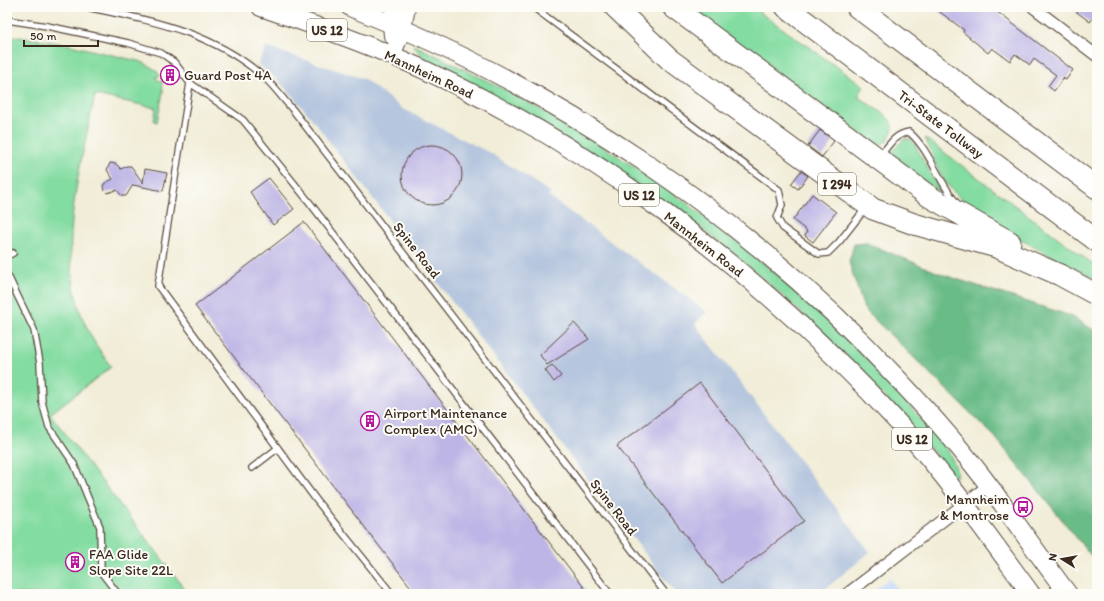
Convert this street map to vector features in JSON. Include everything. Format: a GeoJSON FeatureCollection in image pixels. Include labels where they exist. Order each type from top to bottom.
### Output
{"type":"FeatureCollection","features":[{"type":"Feature","properties":{"kind":"highway","name":"I 294"},"geometry":{"type":"LineString","coordinates":[[615,7],[669,59],[873,209],[914,224],[996,247],[1060,275],[1097,295]]}},
{"type":"Feature","properties":{"kind":"highway"},"geometry":{"type":"LineString","coordinates":[[673,7],[930,196],[984,228],[1097,287]]}},
{"type":"Feature","properties":{"kind":"highway","name":"Tri-State Tollway"},"geometry":{"type":"LineString","coordinates":[[786,7],[1097,241]]}},
{"type":"Feature","properties":{"kind":"highway"},"geometry":{"type":"LineString","coordinates":[[857,7],[1097,188]]}},
{"type":"Feature","properties":{"kind":"main road","name":"Mannheim Road"},"geometry":{"type":"LineString","coordinates":[[261,7],[328,30],[392,56],[498,108],[549,137],[650,202],[717,252],[800,324],[903,429],[964,503],[1031,594]]}},
{"type":"Feature","properties":{"kind":"main road","name":"Mannheim Road"},"geometry":{"type":"LineString","coordinates":[[350,7],[396,20],[568,114],[698,200],[774,258],[897,377],[989,485],[1068,594]]}},
{"type":"Feature","properties":{"kind":"main road"},"geometry":{"type":"LineString","coordinates":[[392,56],[396,20],[407,7]]}},
{"type":"Feature","properties":{"kind":"street"},"geometry":{"type":"LineString","coordinates":[[1033,7],[1097,56]]}},
{"type":"Feature","properties":{"kind":"street"},"geometry":{"type":"LineString","coordinates":[[847,594],[989,485]]}},
{"type":"Feature","properties":{"kind":"lane","name":"Spine Road"},"geometry":{"type":"LineString","coordinates":[[86,7],[153,21],[183,30],[215,43],[267,80],[298,116],[666,594]]}},
{"type":"Feature","properties":{"kind":"lane"},"geometry":{"type":"LineString","coordinates":[[533,7],[779,190],[782,205],[777,218],[783,228],[818,254],[828,253],[839,242],[867,205]]}},
{"type":"Feature","properties":{"kind":"lane"},"geometry":{"type":"LineString","coordinates":[[7,20],[47,26],[128,43],[161,53],[174,62],[190,83],[243,120],[310,203],[610,594]]}},
{"type":"Feature","properties":{"kind":"lane"},"geometry":{"type":"LineString","coordinates":[[190,83],[158,286],[318,501],[392,594]]}},
{"type":"Feature","properties":{"kind":"lane"},"geometry":{"type":"LineString","coordinates":[[878,159],[894,139],[901,133],[909,132],[918,140],[949,194],[965,212],[984,228]]}},
{"type":"Feature","properties":{"kind":"lane"},"geometry":{"type":"LineString","coordinates":[[7,274],[34,330],[40,363],[42,402],[49,426],[77,471],[100,527],[101,572],[118,594]]}},
{"type":"Feature","properties":{"kind":"lane"},"geometry":{"type":"LineString","coordinates":[[252,468],[278,448]]}},
{"type":"Feature","properties":{"kind":"shaded area"},"geometry":{"type":"Polygon","coordinates":[[[266,47],[364,79],[403,109],[492,154],[551,193],[548,196],[707,312],[695,324],[870,552],[819,594],[676,594],[309,115],[277,79],[258,64],[266,47]]]}},
{"type":"Feature","properties":{"kind":"shaded area"},"geometry":{"type":"Polygon","coordinates":[[[889,579],[903,594],[869,594],[889,579]]]}},
{"type":"Feature","properties":{"kind":"green space"},"geometry":{"type":"Polygon","coordinates":[[[691,7],[752,7],[864,86],[858,97],[884,114],[890,120],[893,129],[887,141],[882,144],[873,143],[703,18],[691,7]]]}},
{"type":"Feature","properties":{"kind":"green space"},"geometry":{"type":"Polygon","coordinates":[[[7,35],[70,45],[142,62],[156,70],[160,76],[156,77],[158,81],[162,80],[163,92],[157,122],[154,121],[156,108],[95,95],[74,204],[71,232],[71,260],[74,287],[81,314],[91,335],[111,367],[50,414],[189,594],[7,594],[7,35]]]}},
{"type":"Feature","properties":{"kind":"green space"},"geometry":{"type":"Polygon","coordinates":[[[414,45],[543,111],[593,141],[642,172],[691,206],[738,242],[783,280],[868,361],[945,447],[951,457],[957,476],[954,476],[890,403],[823,333],[751,268],[674,209],[654,196],[430,64],[413,46],[414,45]]]}},
{"type":"Feature","properties":{"kind":"green space"},"geometry":{"type":"Polygon","coordinates":[[[925,138],[1097,267],[1097,280],[1015,236],[974,210],[957,195],[944,180],[925,138]]]}},
{"type":"Feature","properties":{"kind":"green space"},"geometry":{"type":"Polygon","coordinates":[[[904,139],[910,139],[914,143],[941,193],[888,156],[904,139]]]}},
{"type":"Feature","properties":{"kind":"green space"},"geometry":{"type":"Polygon","coordinates":[[[867,243],[944,275],[1071,316],[1097,332],[1097,563],[995,437],[864,309],[849,262],[854,244],[867,243]]]}},
{"type":"Feature","properties":{"kind":"building"},"geometry":{"type":"Polygon","coordinates":[[[933,7],[953,7],[958,11],[961,7],[991,7],[1073,70],[1066,80],[1063,78],[1054,91],[1048,86],[1056,75],[1034,59],[1030,65],[1015,54],[1010,61],[992,48],[988,53],[963,32],[964,30],[933,7]]]}},
{"type":"Feature","properties":{"kind":"building"},"geometry":{"type":"Polygon","coordinates":[[[1070,7],[1097,7],[1097,12],[1090,22],[1070,7]]]}},
{"type":"Feature","properties":{"kind":"building"},"geometry":{"type":"Polygon","coordinates":[[[820,130],[834,141],[822,157],[808,146],[820,130]]]}},
{"type":"Feature","properties":{"kind":"building"},"geometry":{"type":"Polygon","coordinates":[[[426,145],[438,145],[449,150],[457,158],[462,169],[460,187],[449,200],[438,205],[426,205],[415,200],[407,192],[402,181],[402,169],[407,158],[415,150],[426,145]]]}},
{"type":"Feature","properties":{"kind":"building"},"geometry":{"type":"Polygon","coordinates":[[[110,163],[116,164],[121,169],[131,166],[143,183],[145,169],[167,173],[163,191],[133,185],[126,196],[122,196],[117,190],[107,193],[103,186],[105,183],[113,179],[107,170],[110,163]]]}},
{"type":"Feature","properties":{"kind":"building"},"geometry":{"type":"Polygon","coordinates":[[[801,171],[808,176],[798,189],[791,184],[801,171]]]}},
{"type":"Feature","properties":{"kind":"building"},"geometry":{"type":"Polygon","coordinates":[[[269,178],[294,209],[273,225],[250,192],[269,178]]]}},
{"type":"Feature","properties":{"kind":"building"},"geometry":{"type":"Polygon","coordinates":[[[812,194],[836,212],[813,242],[805,236],[807,231],[793,220],[812,194]]]}},
{"type":"Feature","properties":{"kind":"building","name":"Airport Maintenance Complex (AMC)"},"geometry":{"type":"Polygon","coordinates":[[[304,222],[589,594],[416,594],[195,306],[304,222]]]}},
{"type":"Feature","properties":{"kind":"building"},"geometry":{"type":"Polygon","coordinates":[[[574,323],[589,339],[547,365],[540,355],[574,323]]]}},
{"type":"Feature","properties":{"kind":"building"},"geometry":{"type":"Polygon","coordinates":[[[552,365],[561,376],[554,382],[545,370],[552,365]]]}},
{"type":"Feature","properties":{"kind":"building"},"geometry":{"type":"Polygon","coordinates":[[[700,383],[804,521],[722,583],[617,446],[700,383]]]}},
{"type":"Feature","properties":{"kind":"place","name":"Guard Post 4A"},"geometry":{"type":"Point","coordinates":[170,75]}},
{"type":"Feature","properties":{"kind":"place","name":"Airport Maintenance Complex (AMC)"},"geometry":{"type":"Point","coordinates":[370,421]}},
{"type":"Feature","properties":{"kind":"place","name":"Mannheim & Montrose"},"geometry":{"type":"Point","coordinates":[1023,507]}},
{"type":"Feature","properties":{"kind":"place","name":"FAA Glide Slope Site 22L"},"geometry":{"type":"Point","coordinates":[75,562]}}]}
